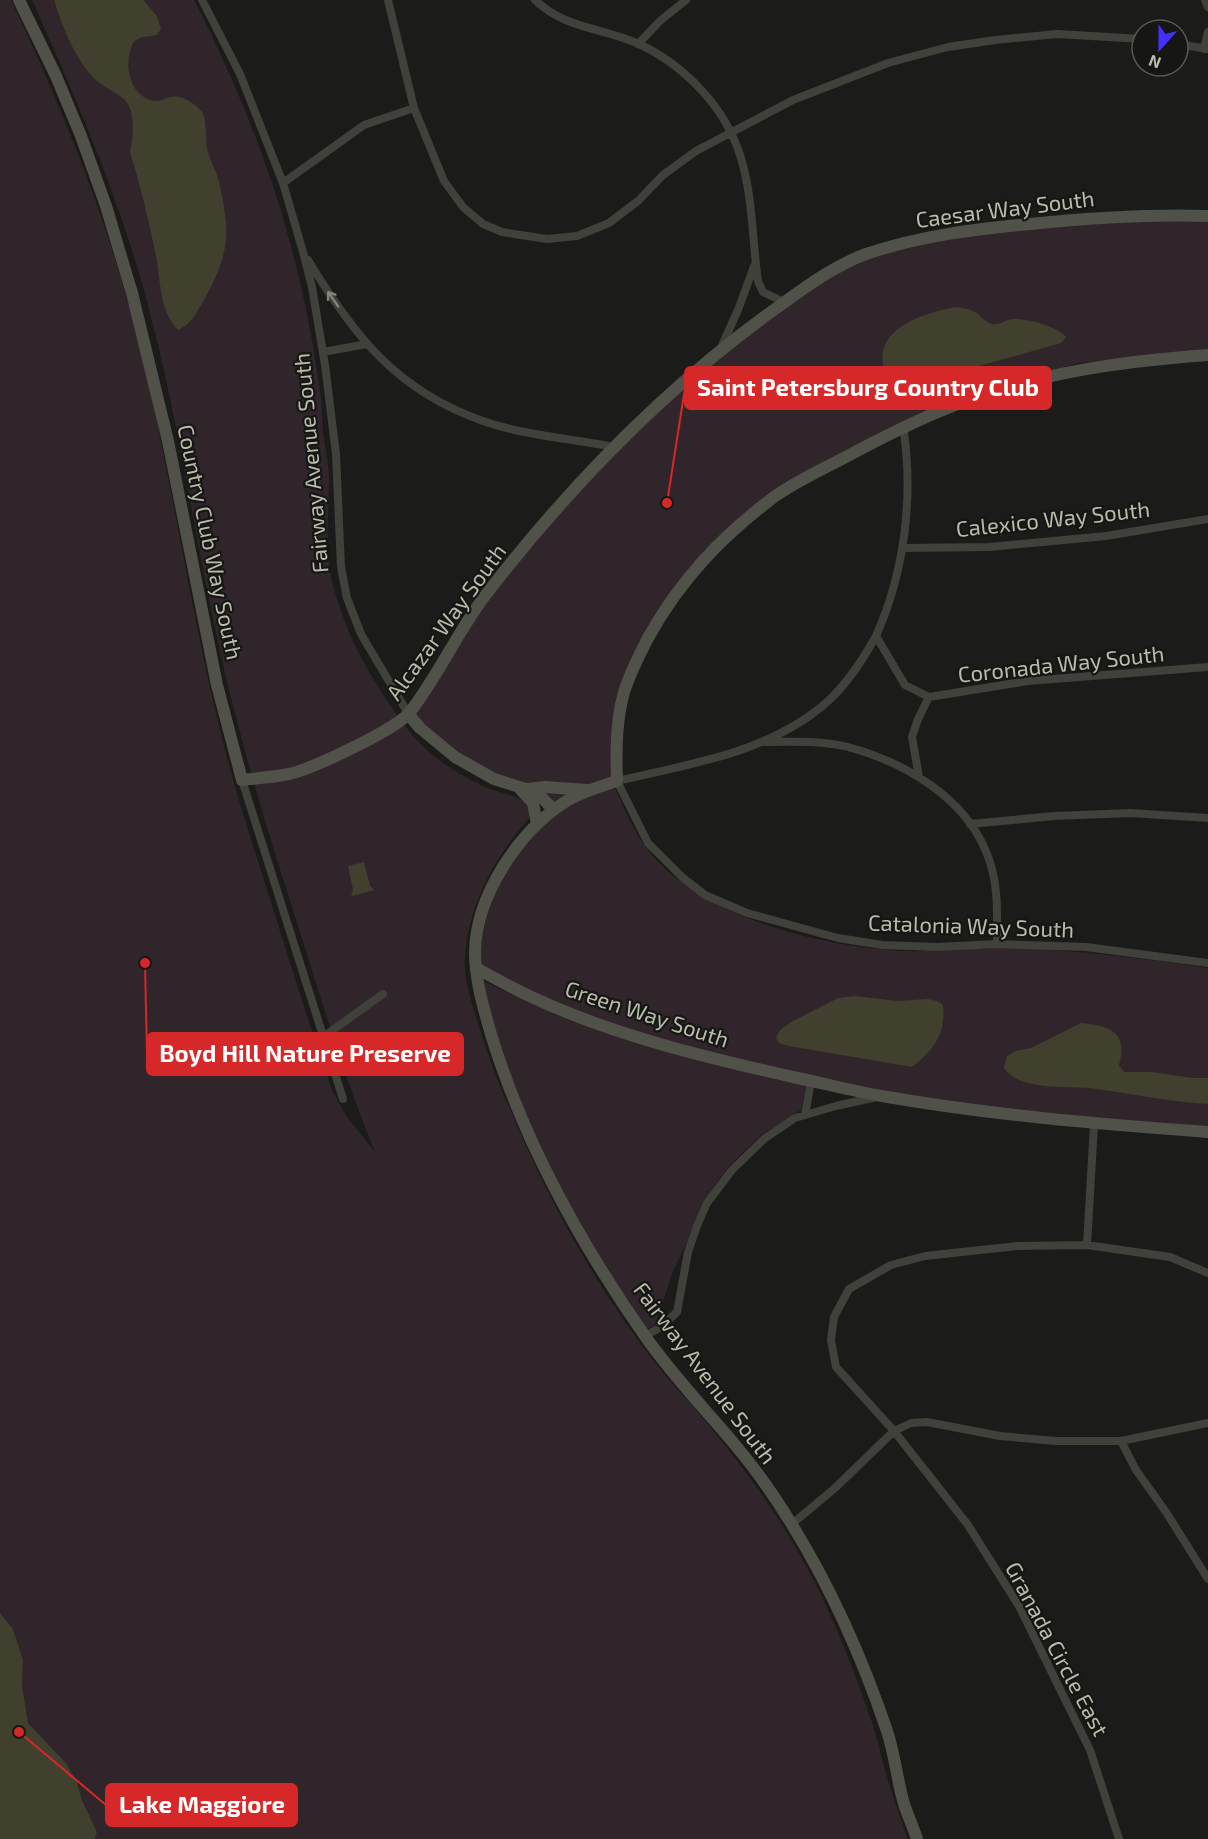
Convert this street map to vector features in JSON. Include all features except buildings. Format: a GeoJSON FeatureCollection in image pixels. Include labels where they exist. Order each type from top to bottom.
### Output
{"type":"FeatureCollection","features":[{"type":"Feature","properties":{"kind":"street","name":"Country Club Way South"},"geometry":{"type":"LineString","coordinates":[[19,0],[56,76],[81,136],[106,206],[132,293],[168,441],[217,685],[242,780],[343,1099]]}},
{"type":"Feature","properties":{"kind":"street","name":"Fairway Avenue South"},"geometry":{"type":"LineString","coordinates":[[202,0],[240,74],[283,183],[312,287],[336,454],[341,567],[347,598],[361,634],[409,715],[420,728],[455,758],[476,771],[538,794],[554,810]]}},
{"type":"Feature","properties":{"kind":"street"},"geometry":{"type":"LineString","coordinates":[[388,0],[414,108],[444,182],[463,207],[483,224],[502,232],[547,239],[577,236],[609,223],[638,201],[663,175],[696,151],[793,100],[888,63],[948,47],[1057,34],[1130,38]]}},
{"type":"Feature","properties":{"kind":"street"},"geometry":{"type":"LineString","coordinates":[[535,0],[547,11],[573,24],[638,44],[669,61],[694,82],[711,101],[732,132],[741,156],[746,177],[758,281],[763,292],[784,302]]}},
{"type":"Feature","properties":{"kind":"street"},"geometry":{"type":"LineString","coordinates":[[638,44],[660,21],[686,0]]}},
{"type":"Feature","properties":{"kind":"street"},"geometry":{"type":"LineString","coordinates":[[1205,0],[1208,7]]}},
{"type":"Feature","properties":{"kind":"street"},"geometry":{"type":"LineString","coordinates":[[1190,46],[1206,49],[1208,32]]}},
{"type":"Feature","properties":{"kind":"street"},"geometry":{"type":"LineString","coordinates":[[283,183],[364,125],[414,108]]}},
{"type":"Feature","properties":{"kind":"street","name":"Caesar Way South"},"geometry":{"type":"LineString","coordinates":[[614,447],[652,409],[720,350],[826,274],[864,255],[907,242],[985,229],[1091,218],[1208,216]]}},
{"type":"Feature","properties":{"kind":"street"},"geometry":{"type":"LineString","coordinates":[[303,252],[326,290],[367,344],[388,367],[416,388],[451,408],[484,422],[515,430],[614,447]]}},
{"type":"Feature","properties":{"kind":"street"},"geometry":{"type":"LineString","coordinates":[[720,350],[755,263]]}},
{"type":"Feature","properties":{"kind":"street"},"geometry":{"type":"LineString","coordinates":[[323,352],[367,344]]}},
{"type":"Feature","properties":{"kind":"street"},"geometry":{"type":"LineString","coordinates":[[903,426],[908,461],[907,497],[902,548],[892,593],[867,653],[842,687],[820,709],[762,742],[716,757],[617,782],[616,736],[623,694],[640,653],[658,620],[686,578],[716,547],[776,496],[903,426],[983,395],[1082,369],[1152,359],[1208,355]]}},
{"type":"Feature","properties":{"kind":"street","name":"Alcazar Way South"},"geometry":{"type":"LineString","coordinates":[[242,780],[291,774],[386,731],[409,715],[483,599],[555,512],[614,447]]}},
{"type":"Feature","properties":{"kind":"street","name":"Calexico Way South"},"geometry":{"type":"LineString","coordinates":[[902,548],[989,547],[1095,537],[1208,519]]}},
{"type":"Feature","properties":{"kind":"street"},"geometry":{"type":"LineString","coordinates":[[876,636],[905,685],[929,697]]}},
{"type":"Feature","properties":{"kind":"street","name":"Coronada Way South"},"geometry":{"type":"LineString","coordinates":[[919,777],[912,737],[929,697],[1028,681],[1208,667]]}},
{"type":"Feature","properties":{"kind":"street"},"geometry":{"type":"LineString","coordinates":[[762,742],[808,742],[846,747],[891,761],[919,777],[948,800],[981,838],[994,876],[998,944]]}},
{"type":"Feature","properties":{"kind":"street","name":"Fairway Avenue South"},"geometry":{"type":"LineString","coordinates":[[617,782],[591,790],[554,810],[537,824],[513,852],[500,872],[488,896],[475,949],[482,1003],[502,1071],[562,1204],[645,1336],[740,1450],[792,1524],[824,1579],[870,1684],[888,1736],[905,1805],[917,1839]]}},
{"type":"Feature","properties":{"kind":"street","name":"Catalonia Way South"},"geometry":{"type":"LineString","coordinates":[[617,782],[648,843],[683,878],[705,895],[747,913],[838,938],[882,945],[937,947],[998,944],[1086,947],[1208,963]]}},
{"type":"Feature","properties":{"kind":"street"},"geometry":{"type":"LineString","coordinates":[[523,788],[591,790]]}},
{"type":"Feature","properties":{"kind":"street"},"geometry":{"type":"LineString","coordinates":[[523,788],[533,803],[537,824]]}},
{"type":"Feature","properties":{"kind":"street"},"geometry":{"type":"LineString","coordinates":[[970,824],[1053,816],[1130,813],[1208,818]]}},
{"type":"Feature","properties":{"kind":"street","name":"Green Way South"},"geometry":{"type":"LineString","coordinates":[[476,968],[562,1010],[662,1045],[811,1081],[882,1096],[991,1112],[1094,1124],[1208,1132]]}},
{"type":"Feature","properties":{"kind":"street"},"geometry":{"type":"LineString","coordinates":[[323,1037],[383,994]]}},
{"type":"Feature","properties":{"kind":"street"},"geometry":{"type":"LineString","coordinates":[[805,1115],[811,1081]]}},
{"type":"Feature","properties":{"kind":"street","name":"Green Way South"},"geometry":{"type":"LineString","coordinates":[[645,1336],[661,1327],[677,1312],[688,1252],[707,1203],[732,1170],[764,1138],[795,1118],[882,1096]]}},
{"type":"Feature","properties":{"kind":"street"},"geometry":{"type":"LineString","coordinates":[[1087,1245],[1094,1124]]}},
{"type":"Feature","properties":{"kind":"street","name":"Granada Circle East"},"geometry":{"type":"LineString","coordinates":[[1119,1839],[1090,1750],[1020,1606],[968,1525],[894,1431],[836,1368],[831,1340],[834,1317],[849,1289],[891,1265],[925,1256],[1018,1246],[1087,1245],[1170,1257],[1208,1273]]}},
{"type":"Feature","properties":{"kind":"street"},"geometry":{"type":"LineString","coordinates":[[792,1524],[835,1488],[894,1431],[911,1423],[927,1422],[1000,1436],[1056,1441],[1121,1441],[1208,1423]]}},
{"type":"Feature","properties":{"kind":"street"},"geometry":{"type":"LineString","coordinates":[[1121,1441],[1136,1470],[1166,1512],[1208,1579]]}},
{"type":"Feature","properties":{"kind":"shaded area"},"geometry":{"type":"Polygon","coordinates":[[[0,0],[11,0],[48,81],[97,204],[111,246],[148,383],[200,643],[234,785],[332,1090],[347,1117],[375,1152],[330,1027],[270,839],[246,754],[213,618],[159,347],[134,256],[94,145],[32,0],[194,0],[218,48],[258,142],[289,238],[301,287],[320,390],[328,467],[329,566],[335,593],[351,637],[367,669],[389,704],[426,750],[463,776],[488,788],[518,798],[531,810],[529,818],[505,849],[485,883],[471,919],[467,938],[466,980],[494,1071],[537,1169],[567,1229],[601,1286],[659,1368],[709,1425],[753,1483],[784,1528],[810,1573],[833,1620],[862,1692],[908,1839],[95,1839],[97,1832],[82,1800],[77,1782],[66,1763],[28,1723],[22,1685],[23,1660],[13,1629],[0,1613],[0,0]]]}},
{"type":"Feature","properties":{"kind":"shaded area"},"geometry":{"type":"Polygon","coordinates":[[[54,0],[143,0],[157,16],[161,29],[157,35],[141,38],[133,44],[128,65],[132,82],[141,95],[148,99],[161,101],[174,96],[183,98],[196,105],[204,115],[208,152],[218,177],[226,221],[226,240],[221,263],[208,293],[193,318],[178,330],[167,313],[161,292],[157,261],[130,152],[133,135],[131,111],[127,102],[97,81],[82,63],[66,32],[54,0]]]}},
{"type":"Feature","properties":{"kind":"shaded area"},"geometry":{"type":"Polygon","coordinates":[[[1208,221],[1208,350],[1079,363],[973,392],[884,431],[716,539],[674,587],[636,651],[613,778],[550,809],[502,777],[457,753],[414,714],[486,602],[558,515],[619,449],[723,353],[828,278],[865,260],[907,247],[985,233],[1091,223],[1208,221]]]}},
{"type":"Feature","properties":{"kind":"shaded area"},"geometry":{"type":"Polygon","coordinates":[[[955,307],[973,311],[992,324],[1012,319],[1025,320],[1049,326],[1066,337],[1061,343],[965,370],[900,397],[895,396],[882,359],[884,346],[901,327],[913,320],[955,307]]]}},
{"type":"Feature","properties":{"kind":"shaded area"},"geometry":{"type":"Polygon","coordinates":[[[615,788],[641,840],[663,866],[691,889],[724,907],[797,934],[835,943],[905,951],[1038,949],[1111,955],[1208,968],[1208,1127],[962,1102],[801,1075],[642,1034],[564,1007],[481,969],[482,943],[487,917],[496,891],[509,867],[525,845],[565,808],[588,796],[615,788]]]}},
{"type":"Feature","properties":{"kind":"shaded area"},"geometry":{"type":"Polygon","coordinates":[[[364,862],[370,886],[374,890],[353,896],[348,866],[364,862]]]}},
{"type":"Feature","properties":{"kind":"shaded area"},"geometry":{"type":"Polygon","coordinates":[[[483,981],[559,1016],[660,1049],[806,1085],[801,1110],[761,1135],[729,1166],[703,1201],[673,1271],[655,1325],[647,1329],[595,1249],[547,1163],[508,1073],[483,981]]]}},
{"type":"Feature","properties":{"kind":"shaded area"},"geometry":{"type":"Polygon","coordinates":[[[855,996],[897,1001],[928,999],[937,1001],[943,1005],[943,1025],[937,1040],[927,1054],[912,1067],[789,1046],[779,1043],[776,1038],[780,1030],[791,1022],[838,998],[855,996]]]}},
{"type":"Feature","properties":{"kind":"shaded area"},"geometry":{"type":"Polygon","coordinates":[[[1081,1023],[1101,1026],[1115,1033],[1121,1045],[1119,1065],[1124,1072],[1153,1072],[1208,1078],[1208,1104],[1097,1089],[1033,1084],[1011,1076],[1004,1068],[1007,1056],[1016,1051],[1031,1048],[1081,1023]]]}},
{"type":"Feature","properties":{"kind":"shaded area"},"geometry":{"type":"Polygon","coordinates":[[[0,1613],[13,1629],[23,1660],[22,1685],[28,1723],[66,1763],[77,1782],[82,1800],[97,1832],[95,1839],[0,1839],[0,1613]]]}},
{"type":"Feature","properties":{"kind":"place","name":"Saint Petersburg Country Club"},"geometry":{"type":"Point","coordinates":[667,503]}},
{"type":"Feature","properties":{"kind":"place","name":"Boyd Hill Nature Preserve"},"geometry":{"type":"Point","coordinates":[145,963]}},
{"type":"Feature","properties":{"kind":"place","name":"Lake Maggiore"},"geometry":{"type":"Point","coordinates":[19,1732]}}]}
